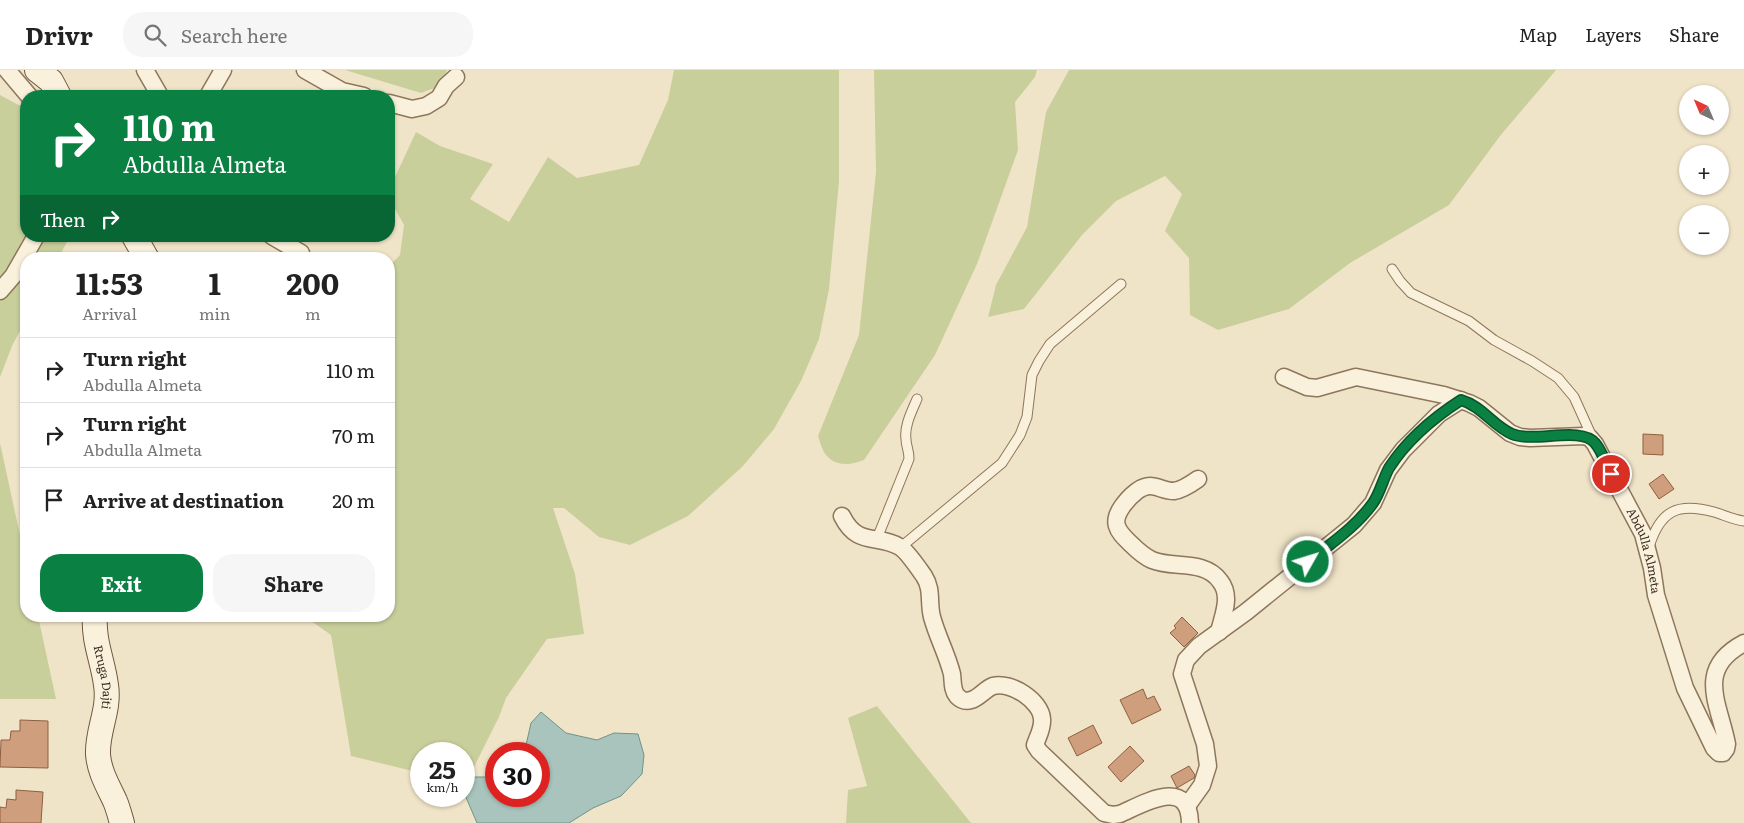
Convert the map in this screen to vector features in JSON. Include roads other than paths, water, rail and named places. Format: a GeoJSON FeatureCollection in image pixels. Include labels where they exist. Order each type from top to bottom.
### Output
{"type":"FeatureCollection","features":[{"type":"Feature","properties":{"kind":"main road"},"geometry":{"type":"LineString","coordinates":[[37,70],[50,81],[55,90]]}},
{"type":"Feature","properties":{"kind":"main road","name":"Rruga Dajti"},"geometry":{"type":"LineString","coordinates":[[95,622],[95,641],[106,685],[107,705],[99,739],[98,754],[101,771],[116,803],[122,823]]}},
{"type":"Feature","properties":{"kind":"street"},"geometry":{"type":"LineString","coordinates":[[7,70],[24,90]]}},
{"type":"Feature","properties":{"kind":"street"},"geometry":{"type":"LineString","coordinates":[[34,90],[37,70]]}},
{"type":"Feature","properties":{"kind":"street"},"geometry":{"type":"LineString","coordinates":[[144,70],[156,90]]}},
{"type":"Feature","properties":{"kind":"street"},"geometry":{"type":"LineString","coordinates":[[211,90],[222,70]]}},
{"type":"Feature","properties":{"kind":"street"},"geometry":{"type":"LineString","coordinates":[[304,70],[340,90]]}},
{"type":"Feature","properties":{"kind":"street"},"geometry":{"type":"LineString","coordinates":[[395,105],[412,109],[426,106],[439,98],[446,86],[456,77]]}},
{"type":"Feature","properties":{"kind":"street"},"geometry":{"type":"LineString","coordinates":[[283,242],[300,252]]}},
{"type":"Feature","properties":{"kind":"street"},"geometry":{"type":"LineString","coordinates":[[0,291],[13,276],[20,264]]}},
{"type":"Feature","properties":{"kind":"street"},"geometry":{"type":"LineString","coordinates":[[1284,378],[1307,387],[1317,388],[1356,376],[1461,400],[1479,408],[1510,433],[1520,437],[1584,436],[1590,438],[1596,444]]}},
{"type":"Feature","properties":{"kind":"street"},"geometry":{"type":"LineString","coordinates":[[1187,806],[1202,785],[1208,766],[1205,744],[1182,674],[1186,660],[1199,646],[1246,612],[1354,524],[1373,503],[1388,470],[1403,450],[1439,414],[1461,400]]}},
{"type":"Feature","properties":{"kind":"street","name":"Abdulla Almeta"},"geometry":{"type":"LineString","coordinates":[[1596,444],[1643,534],[1652,568],[1656,595],[1685,688],[1714,748],[1719,753],[1723,753],[1727,744],[1715,700],[1713,684],[1715,672],[1722,659],[1744,643]]}},
{"type":"Feature","properties":{"kind":"street"},"geometry":{"type":"LineString","coordinates":[[1198,479],[1186,487],[1174,491],[1152,485],[1138,490],[1118,514],[1116,524],[1120,533],[1142,555],[1154,561],[1206,570],[1219,580],[1226,593],[1226,608],[1219,632]]}},
{"type":"Feature","properties":{"kind":"street"},"geometry":{"type":"LineString","coordinates":[[842,516],[848,528],[858,535],[901,547],[925,578],[930,588],[931,616],[944,648],[955,692],[959,698],[965,701],[972,700],[994,686],[1014,688],[1023,693],[1038,708],[1042,717],[1042,726],[1035,745],[1039,751],[1104,813],[1120,814],[1164,796],[1177,797],[1187,806],[1190,823]]}},
{"type":"Feature","properties":{"kind":"lane"},"geometry":{"type":"LineString","coordinates":[[1392,269],[1400,282],[1411,293],[1469,321],[1494,340],[1558,378],[1574,397],[1596,444]]}},
{"type":"Feature","properties":{"kind":"lane"},"geometry":{"type":"LineString","coordinates":[[901,547],[1002,463],[1020,435],[1027,417],[1032,375],[1038,360],[1050,344],[1121,284]]}},
{"type":"Feature","properties":{"kind":"lane"},"geometry":{"type":"LineString","coordinates":[[876,541],[909,459],[906,432],[908,419],[917,399]]}},
{"type":"Feature","properties":{"kind":"lane"},"geometry":{"type":"LineString","coordinates":[[1648,552],[1655,530],[1662,520],[1673,512],[1686,508],[1700,509],[1744,521]]}},
{"type":"Feature","properties":{"kind":"water"},"geometry":{"type":"Polygon","coordinates":[[[541,712],[566,733],[597,740],[614,733],[638,734],[644,755],[642,774],[621,796],[593,808],[569,823],[477,823],[470,807],[475,807],[475,777],[485,777],[485,807],[550,807],[550,742],[527,742],[531,723],[541,712]]]}}]}
